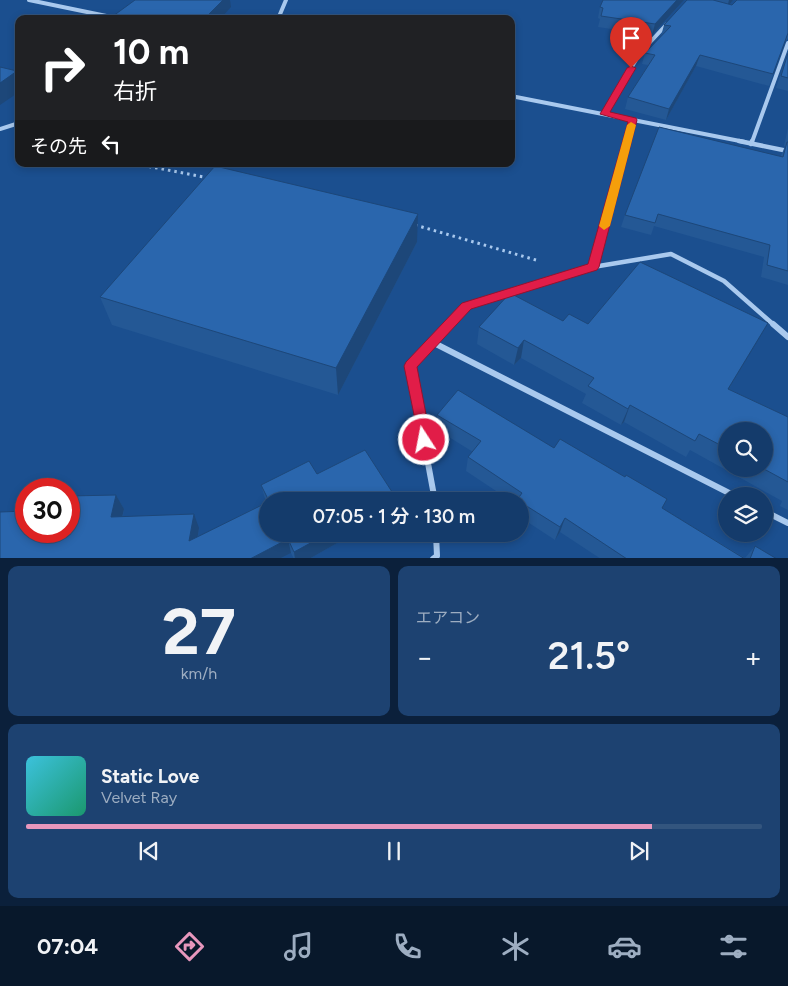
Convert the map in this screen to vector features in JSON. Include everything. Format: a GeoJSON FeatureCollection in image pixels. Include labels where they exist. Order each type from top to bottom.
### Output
{"type":"FeatureCollection","features":[{"type":"Feature","properties":{"kind":"street"},"geometry":{"type":"LineString","coordinates":[[29,0],[102,15]]}},
{"type":"Feature","properties":{"kind":"street"},"geometry":{"type":"LineString","coordinates":[[280,15],[286,0]]}},
{"type":"Feature","properties":{"kind":"street"},"geometry":{"type":"LineString","coordinates":[[604,114],[640,53],[670,21]]}},
{"type":"Feature","properties":{"kind":"street"},"geometry":{"type":"LineString","coordinates":[[751,144],[788,43]]}},
{"type":"Feature","properties":{"kind":"street"},"geometry":{"type":"LineString","coordinates":[[515,97],[788,151]]}},
{"type":"Feature","properties":{"kind":"street"},"geometry":{"type":"LineString","coordinates":[[593,267],[633,120]]}},
{"type":"Feature","properties":{"kind":"street"},"geometry":{"type":"LineString","coordinates":[[0,129],[15,124]]}},
{"type":"Feature","properties":{"kind":"street"},"geometry":{"type":"LineString","coordinates":[[434,492],[410,366],[466,306],[593,267],[671,254],[724,281],[788,336]]}},
{"type":"Feature","properties":{"kind":"street"},"geometry":{"type":"LineString","coordinates":[[434,342],[718,487]]}},
{"type":"Feature","properties":{"kind":"street"},"geometry":{"type":"LineString","coordinates":[[773,516],[788,523]]}},
{"type":"Feature","properties":{"kind":"street"},"geometry":{"type":"LineString","coordinates":[[433,558],[437,556],[436,542]]}},
{"type":"Feature","properties":{"kind":"path"},"geometry":{"type":"LineString","coordinates":[[152,167],[216,179]]}},
{"type":"Feature","properties":{"kind":"path"},"geometry":{"type":"LineString","coordinates":[[412,224],[532,259],[572,273]]}},
{"type":"Feature","properties":{"kind":"building"},"geometry":{"type":"Polygon","coordinates":[[[135,0],[223,0],[208,15],[114,15],[135,0]]]}},
{"type":"Feature","properties":{"kind":"building"},"geometry":{"type":"Polygon","coordinates":[[[603,0],[677,0],[655,24],[601,16],[603,8],[600,7],[603,0]]]}},
{"type":"Feature","properties":{"kind":"building"},"geometry":{"type":"Polygon","coordinates":[[[687,0],[713,0],[732,5],[737,0],[788,0],[788,33],[773,74],[700,55],[669,109],[628,97],[655,55],[645,53],[671,26],[664,25],[687,0]]]}},
{"type":"Feature","properties":{"kind":"building"},"geometry":{"type":"Polygon","coordinates":[[[788,53],[788,78],[781,76],[788,53]]]}},
{"type":"Feature","properties":{"kind":"building"},"geometry":{"type":"Polygon","coordinates":[[[0,67],[15,71],[15,72],[0,83],[0,67]]]}},
{"type":"Feature","properties":{"kind":"building"},"geometry":{"type":"Polygon","coordinates":[[[659,127],[783,157],[788,142],[788,271],[767,265],[770,245],[658,214],[655,223],[625,215],[659,127]]]}},
{"type":"Feature","properties":{"kind":"building"},"geometry":{"type":"Polygon","coordinates":[[[214,167],[418,214],[336,368],[100,297],[214,167]]]}},
{"type":"Feature","properties":{"kind":"building"},"geometry":{"type":"Polygon","coordinates":[[[640,262],[768,323],[728,389],[788,417],[788,482],[773,474],[773,422],[718,422],[718,444],[699,434],[695,441],[630,405],[628,409],[588,386],[594,378],[524,340],[518,348],[479,327],[510,293],[563,321],[569,314],[588,324],[640,262]]]}},
{"type":"Feature","properties":{"kind":"building"},"geometry":{"type":"Polygon","coordinates":[[[458,390],[554,448],[560,439],[667,499],[662,508],[743,558],[625,558],[565,518],[560,527],[529,508],[529,492],[520,492],[468,457],[481,441],[437,415],[458,390]]]}},
{"type":"Feature","properties":{"kind":"building"},"geometry":{"type":"Polygon","coordinates":[[[365,450],[392,492],[264,492],[261,485],[309,461],[317,474],[365,450]]]}},
{"type":"Feature","properties":{"kind":"building"},"geometry":{"type":"Polygon","coordinates":[[[116,495],[111,517],[194,514],[189,541],[259,506],[259,542],[282,542],[252,558],[0,558],[0,512],[15,511],[15,543],[80,543],[80,496],[116,495]]]}},
{"type":"Feature","properties":{"kind":"building"},"geometry":{"type":"Polygon","coordinates":[[[289,542],[312,542],[294,552],[289,542]]]}},
{"type":"Feature","properties":{"kind":"building"},"geometry":{"type":"Polygon","coordinates":[[[755,546],[775,558],[750,558],[755,546]]]}},
{"type":"Feature","properties":{"kind":"slow traffic"},"geometry":{"type":"LineString","coordinates":[[604,226],[631,125]]}},
{"type":"Feature","properties":{"kind":"route"},"geometry":{"type":"LineString","coordinates":[[424,440],[410,366],[466,306],[593,267],[633,120],[604,114],[631,68]]}}]}
